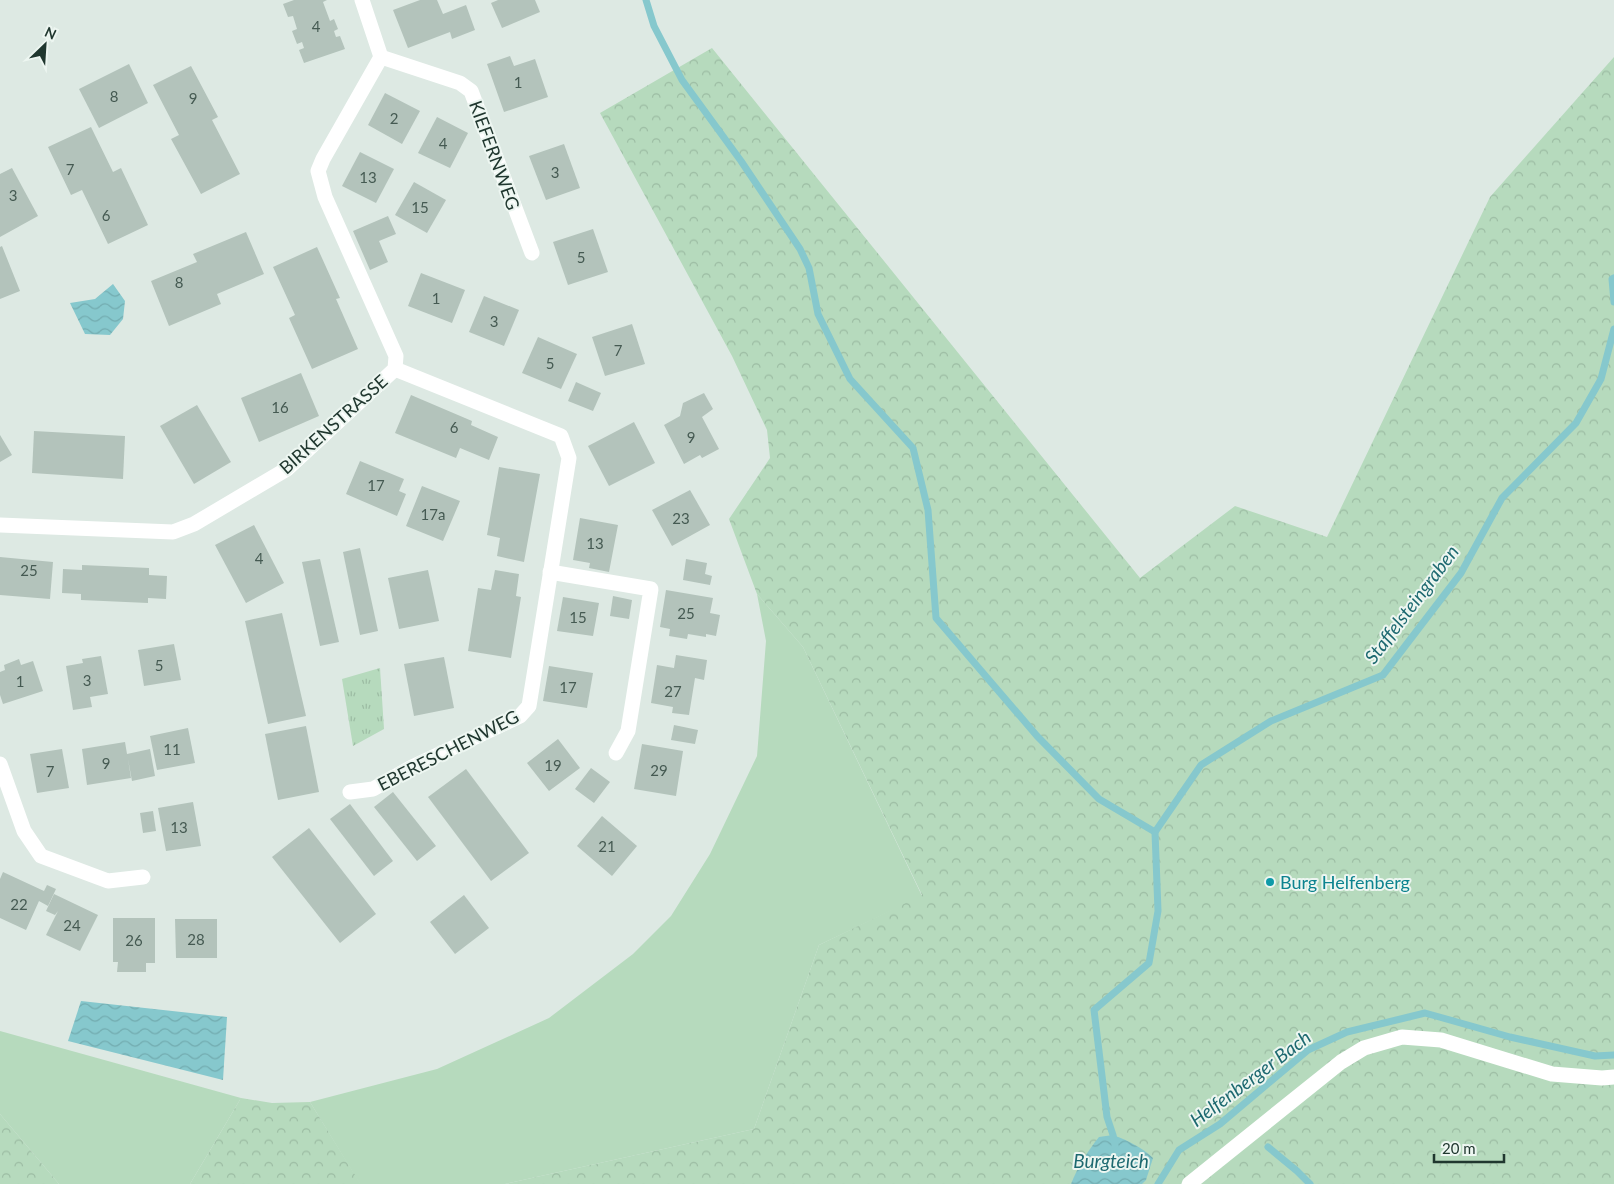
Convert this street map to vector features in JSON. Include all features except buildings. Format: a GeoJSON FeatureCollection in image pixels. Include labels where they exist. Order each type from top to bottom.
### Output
{"type":"FeatureCollection","features":[{"type":"Feature","properties":{"kind":"street"},"geometry":{"type":"LineString","coordinates":[[362,0],[381,57]]}},
{"type":"Feature","properties":{"kind":"street","name":"KIEFERNWEG"},"geometry":{"type":"LineString","coordinates":[[381,57],[460,83],[471,91],[532,253]]}},
{"type":"Feature","properties":{"kind":"street","name":"BIRKENSTRASSE"},"geometry":{"type":"LineString","coordinates":[[0,525],[173,532],[194,524],[287,469],[395,369],[396,356],[325,197],[318,171],[322,159],[381,57]]}},
{"type":"Feature","properties":{"kind":"street","name":"EBERESCHENWEG"},"geometry":{"type":"LineString","coordinates":[[350,792],[373,789],[412,767],[520,716],[529,706],[568,458],[561,436],[395,369]]}},
{"type":"Feature","properties":{"kind":"street"},"geometry":{"type":"LineString","coordinates":[[550,572],[651,589],[628,730],[616,753]]}},
{"type":"Feature","properties":{"kind":"street"},"geometry":{"type":"LineString","coordinates":[[0,764],[24,831],[41,856],[108,881],[143,877]]}},
{"type":"Feature","properties":{"kind":"street"},"geometry":{"type":"LineString","coordinates":[[1189,1184],[1341,1062],[1364,1048],[1402,1037],[1442,1040],[1552,1074],[1602,1078],[1614,1077]]}},
{"type":"Feature","properties":{"kind":"green space"},"geometry":{"type":"Polygon","coordinates":[[[712,48],[1140,578],[1235,506],[1327,537],[1490,197],[1614,57],[1614,1184],[505,1184],[754,1129],[819,945],[922,895],[803,647],[757,594],[729,519],[770,458],[767,430],[732,356],[600,113],[712,48]]]}},
{"type":"Feature","properties":{"kind":"green space"},"geometry":{"type":"Polygon","coordinates":[[[757,594],[803,647],[922,896],[819,945],[754,1129],[505,1184],[360,1184],[310,1102],[437,1069],[549,1018],[633,954],[671,916],[710,854],[757,756],[766,641],[757,594]]]}},
{"type":"Feature","properties":{"kind":"green space"},"geometry":{"type":"Polygon","coordinates":[[[380,668],[384,729],[353,746],[342,679],[380,668]]]}},
{"type":"Feature","properties":{"kind":"green space"},"geometry":{"type":"Polygon","coordinates":[[[0,1031],[241,1098],[190,1184],[59,1184],[0,1114],[0,1031]]]}},
{"type":"Feature","properties":{"kind":"green space"},"geometry":{"type":"Polygon","coordinates":[[[241,1098],[272,1103],[310,1102],[360,1183],[363,1184],[190,1184],[241,1098]]]}},
{"type":"Feature","properties":{"kind":"green space"},"geometry":{"type":"Polygon","coordinates":[[[0,1114],[59,1184],[0,1184],[0,1114]]]}},
{"type":"Feature","properties":{"kind":"water"},"geometry":{"type":"Polygon","coordinates":[[[113,284],[125,301],[123,319],[110,335],[85,334],[70,303],[95,299],[113,284]]]}},
{"type":"Feature","properties":{"kind":"water"},"geometry":{"type":"Polygon","coordinates":[[[81,1001],[227,1017],[223,1080],[68,1041],[81,1001]]]}},
{"type":"Feature","properties":{"kind":"water","name":"Burgteich"},"geometry":{"type":"Polygon","coordinates":[[[1113,1135],[1134,1145],[1153,1158],[1146,1180],[1142,1184],[1071,1184],[1083,1159],[1099,1137],[1113,1135]]]}},
{"type":"Feature","properties":{"kind":"waterway"},"geometry":{"type":"LineString","coordinates":[[646,0],[654,26],[682,80],[741,161],[800,249],[809,268],[818,314],[850,379],[913,448],[928,510],[936,618],[1037,736],[1099,799],[1155,832]]}},
{"type":"Feature","properties":{"kind":"waterway","name":"Staffelsteingraben"},"geometry":{"type":"LineString","coordinates":[[1614,278],[1612,279],[1614,302]]}},
{"type":"Feature","properties":{"kind":"waterway","name":"Staffelsteingraben"},"geometry":{"type":"LineString","coordinates":[[1115,1145],[1107,1117],[1094,1010],[1149,963],[1158,911],[1155,832],[1201,765],[1271,721],[1383,675],[1461,573],[1502,498],[1576,423],[1601,379],[1614,329]]}},
{"type":"Feature","properties":{"kind":"waterway","name":"Helfenberger Bach"},"geometry":{"type":"LineString","coordinates":[[1158,1184],[1179,1150],[1220,1124],[1308,1050],[1347,1032],[1425,1013],[1510,1037],[1595,1056],[1614,1055]]}},
{"type":"Feature","properties":{"kind":"waterway"},"geometry":{"type":"LineString","coordinates":[[1268,1147],[1310,1184]]}},
{"type":"Feature","properties":{"kind":"place","name":"Burg Helfenberg"},"geometry":{"type":"Point","coordinates":[1270,882]}}]}
